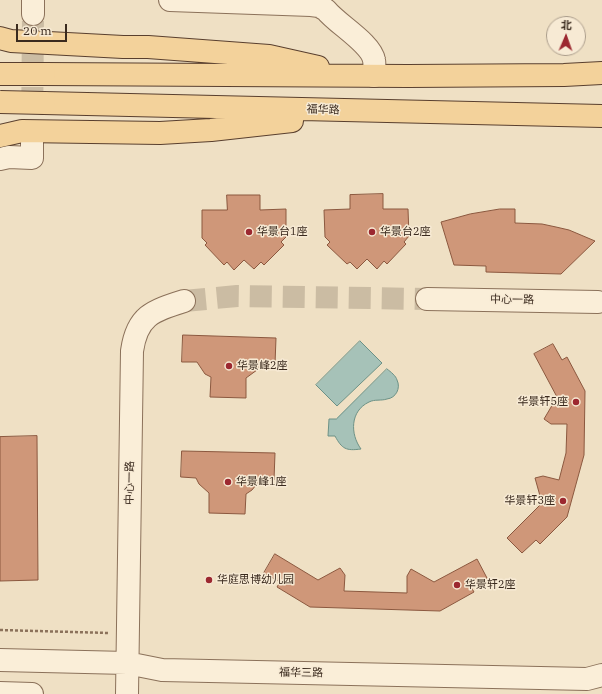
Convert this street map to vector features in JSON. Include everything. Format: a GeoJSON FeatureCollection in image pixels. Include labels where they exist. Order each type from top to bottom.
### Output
{"type":"FeatureCollection","features":[{"type":"Feature","properties":{"kind":"main road"},"geometry":{"type":"LineString","coordinates":[[0,38],[11,41],[148,47],[269,56],[304,63],[352,76]]}},
{"type":"Feature","properties":{"kind":"main road"},"geometry":{"type":"LineString","coordinates":[[0,74],[518,76],[602,73]]}},
{"type":"Feature","properties":{"kind":"main road","name":"福华路"},"geometry":{"type":"LineString","coordinates":[[0,102],[374,112],[602,116]]}},
{"type":"Feature","properties":{"kind":"main road"},"geometry":{"type":"LineString","coordinates":[[0,136],[22,131],[160,133],[211,130],[374,112]]}},
{"type":"Feature","properties":{"kind":"street"},"geometry":{"type":"LineString","coordinates":[[170,0],[319,6],[326,10],[365,45],[374,60],[374,76]]}},
{"type":"Feature","properties":{"kind":"street"},"geometry":{"type":"LineString","coordinates":[[0,159],[9,157],[32,158],[32,142]]}},
{"type":"Feature","properties":{"kind":"street","name":"中心一路"},"geometry":{"type":"LineString","coordinates":[[427,299],[601,304]]}},
{"type":"Feature","properties":{"kind":"street","name":"中心一路"},"geometry":{"type":"LineString","coordinates":[[127,694],[132,359],[134,337],[140,324],[150,315],[165,307],[184,301]]}},
{"type":"Feature","properties":{"kind":"street","name":"福华三路"},"geometry":{"type":"LineString","coordinates":[[0,660],[127,663],[170,670],[587,679],[602,675]]}},
{"type":"Feature","properties":{"kind":"street"},"geometry":{"type":"LineString","coordinates":[[0,693],[32,694]]}},
{"type":"Feature","properties":{"kind":"path"},"geometry":{"type":"LineString","coordinates":[[0,630],[127,633]]}},
{"type":"Feature","properties":{"kind":"water"},"geometry":{"type":"Polygon","coordinates":[[[360,341],[382,363],[337,406],[316,385],[360,341]]]}},
{"type":"Feature","properties":{"kind":"water"},"geometry":{"type":"Polygon","coordinates":[[[387,369],[393,374],[398,383],[397,392],[393,397],[385,400],[371,401],[358,411],[355,417],[354,430],[357,443],[361,449],[352,450],[345,448],[340,444],[335,436],[328,436],[329,419],[336,419],[387,369]]]}},
{"type":"Feature","properties":{"kind":"building","name":"华景台2座"},"geometry":{"type":"Polygon","coordinates":[[[383,194],[383,209],[408,209],[409,236],[404,242],[406,244],[387,264],[384,261],[377,269],[367,259],[357,269],[350,262],[347,264],[327,245],[330,242],[325,237],[324,210],[350,209],[350,195],[383,194]]]}},
{"type":"Feature","properties":{"kind":"building","name":"华景台1座"},"geometry":{"type":"Polygon","coordinates":[[[227,195],[260,195],[260,210],[286,209],[286,237],[281,242],[284,245],[264,265],[261,262],[254,269],[244,260],[234,270],[227,262],[224,265],[205,245],[207,243],[202,238],[202,210],[227,210],[227,195]]]}},
{"type":"Feature","properties":{"kind":"building"},"geometry":{"type":"Polygon","coordinates":[[[500,209],[515,209],[515,223],[542,224],[556,227],[569,230],[595,241],[561,274],[486,272],[486,266],[454,265],[441,222],[470,214],[500,209]]]}},
{"type":"Feature","properties":{"kind":"building","name":"华景峰2座"},"geometry":{"type":"Polygon","coordinates":[[[183,335],[276,338],[275,364],[261,364],[257,370],[246,378],[246,398],[210,397],[211,377],[205,374],[197,362],[182,362],[183,335]]]}},
{"type":"Feature","properties":{"kind":"building"},"geometry":{"type":"Polygon","coordinates":[[[553,344],[562,360],[567,357],[585,391],[584,455],[567,517],[540,544],[536,540],[522,553],[507,538],[542,503],[535,478],[543,476],[559,480],[566,453],[567,424],[551,424],[544,419],[557,397],[534,354],[553,344]]]}},
{"type":"Feature","properties":{"kind":"building"},"geometry":{"type":"Polygon","coordinates":[[[37,436],[38,580],[0,581],[0,437],[37,436]]]}},
{"type":"Feature","properties":{"kind":"building","name":"华景峰1座"},"geometry":{"type":"Polygon","coordinates":[[[182,451],[275,453],[274,480],[260,480],[252,490],[246,494],[245,514],[209,513],[209,493],[199,484],[196,478],[181,477],[182,451]]]}},
{"type":"Feature","properties":{"kind":"building"},"geometry":{"type":"Polygon","coordinates":[[[275,554],[318,580],[340,568],[345,575],[344,591],[407,593],[407,576],[411,569],[434,582],[477,559],[487,578],[471,587],[474,592],[440,611],[310,607],[277,587],[280,582],[264,573],[275,554]]]}},
{"type":"Feature","properties":{"kind":"tunnel"},"geometry":{"type":"LineString","coordinates":[[32,142],[33,14]]}},
{"type":"Feature","properties":{"kind":"tunnel"},"geometry":{"type":"LineString","coordinates":[[184,301],[237,296],[427,299]]}},
{"type":"Feature","properties":{"kind":"place","name":"华景台1座"},"geometry":{"type":"Point","coordinates":[249,232]}},
{"type":"Feature","properties":{"kind":"place","name":"华景台2座"},"geometry":{"type":"Point","coordinates":[372,232]}},
{"type":"Feature","properties":{"kind":"place","name":"华景峰2座"},"geometry":{"type":"Point","coordinates":[229,366]}},
{"type":"Feature","properties":{"kind":"place","name":"华景轩5座"},"geometry":{"type":"Point","coordinates":[576,402]}},
{"type":"Feature","properties":{"kind":"place","name":"华景峰1座"},"geometry":{"type":"Point","coordinates":[228,482]}},
{"type":"Feature","properties":{"kind":"place","name":"华景轩3座"},"geometry":{"type":"Point","coordinates":[563,501]}},
{"type":"Feature","properties":{"kind":"place","name":"华庭思博幼儿园"},"geometry":{"type":"Point","coordinates":[209,580]}},
{"type":"Feature","properties":{"kind":"place","name":"华景轩2座"},"geometry":{"type":"Point","coordinates":[457,585]}}]}
